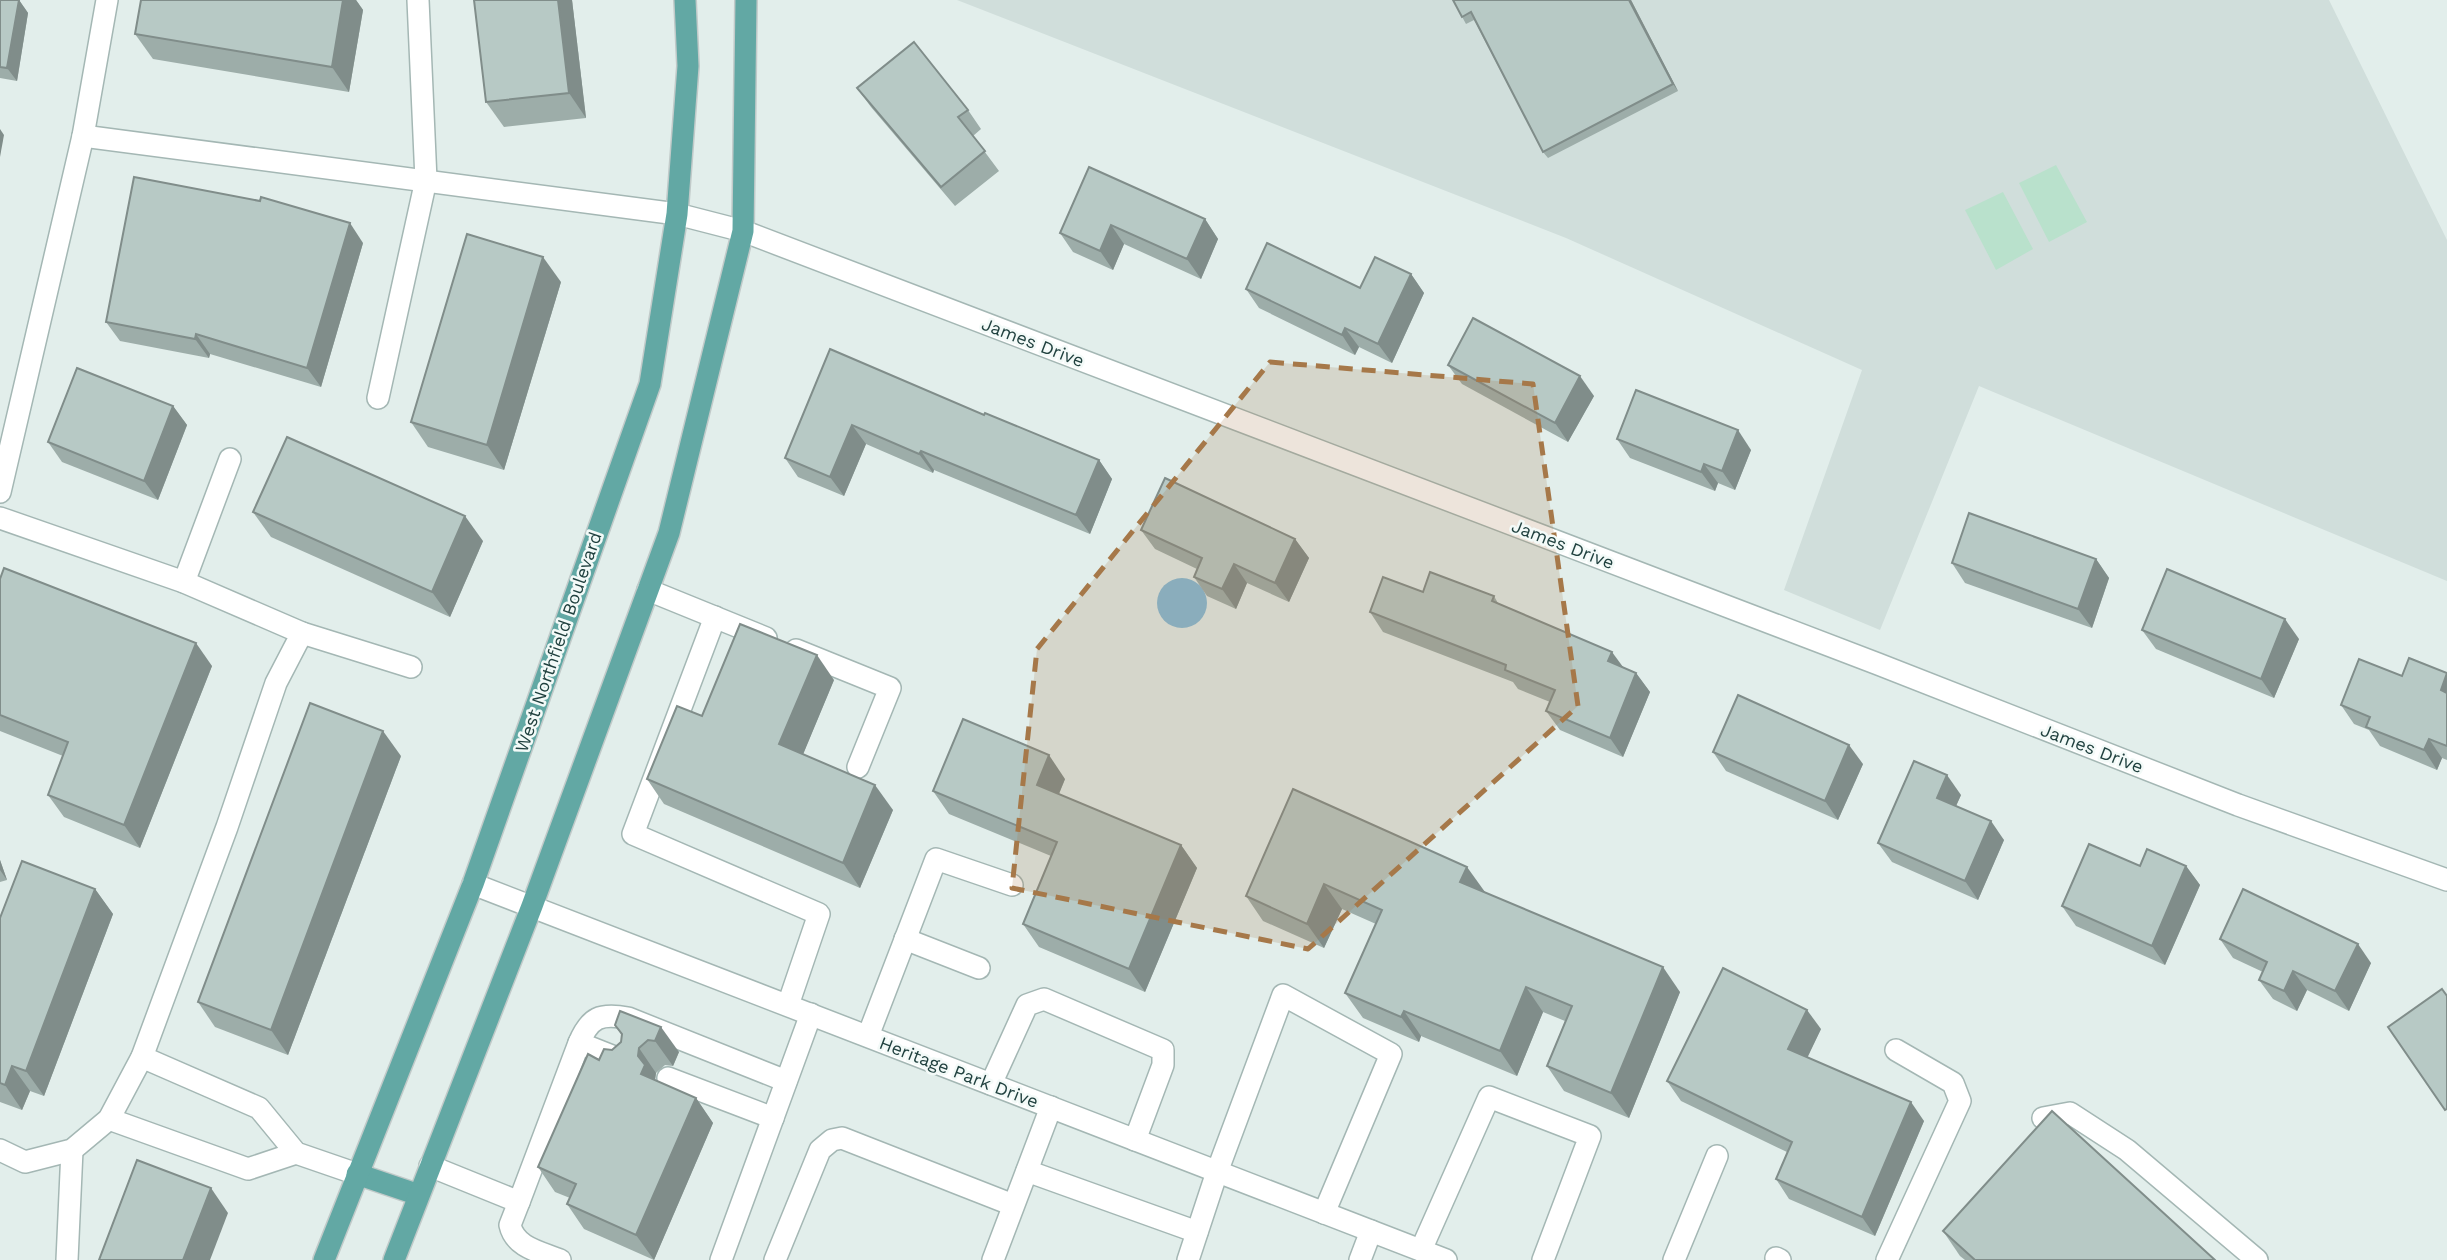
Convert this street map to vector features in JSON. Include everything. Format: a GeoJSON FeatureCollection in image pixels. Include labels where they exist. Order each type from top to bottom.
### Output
{"type":"FeatureCollection","features":[{"type":"Feature","properties":{"kind":"main road","name":"West Northfield Boulevard"},"geometry":{"type":"LineString","coordinates":[[324,1260],[473,884],[650,384],[677,214],[688,66],[685,0]]}},
{"type":"Feature","properties":{"kind":"main road"},"geometry":{"type":"LineString","coordinates":[[394,1260],[532,906],[669,533],[743,231],[746,0]]}},
{"type":"Feature","properties":{"kind":"main road"},"geometry":{"type":"LineString","coordinates":[[357,1174],[419,1195]]}},
{"type":"Feature","properties":{"kind":"street"},"geometry":{"type":"LineString","coordinates":[[0,492],[83,136],[107,0]]}},
{"type":"Feature","properties":{"kind":"street"},"geometry":{"type":"LineString","coordinates":[[378,398],[426,180],[418,0]]}},
{"type":"Feature","properties":{"kind":"street","name":"James Drive"},"geometry":{"type":"LineString","coordinates":[[83,136],[677,214],[743,231],[1866,659],[2238,806],[2447,880]]}},
{"type":"Feature","properties":{"kind":"street"},"geometry":{"type":"LineString","coordinates":[[184,582],[230,459]]}},
{"type":"Feature","properties":{"kind":"street"},"geometry":{"type":"LineString","coordinates":[[0,518],[184,582],[302,633],[411,667]]}},
{"type":"Feature","properties":{"kind":"street"},"geometry":{"type":"LineString","coordinates":[[648,590],[890,688],[858,767]]}},
{"type":"Feature","properties":{"kind":"street"},"geometry":{"type":"LineString","coordinates":[[715,617],[633,834],[819,914],[788,1005]]}},
{"type":"Feature","properties":{"kind":"street"},"geometry":{"type":"LineString","coordinates":[[0,1150],[25,1162],[72,1150],[110,1119],[142,1057],[227,827],[276,683],[302,633]]}},
{"type":"Feature","properties":{"kind":"street"},"geometry":{"type":"LineString","coordinates":[[868,1036],[936,859],[1012,885]]}},
{"type":"Feature","properties":{"kind":"street","name":"Heritage Park Drive"},"geometry":{"type":"LineString","coordinates":[[473,884],[1446,1260]]}},
{"type":"Feature","properties":{"kind":"street"},"geometry":{"type":"LineString","coordinates":[[905,939],[979,968]]}},
{"type":"Feature","properties":{"kind":"street"},"geometry":{"type":"LineString","coordinates":[[1188,1260],[1217,1172],[1283,995],[1391,1054],[1324,1213]]}},
{"type":"Feature","properties":{"kind":"street"},"geometry":{"type":"LineString","coordinates":[[991,1084],[1027,1005],[1044,999],[1163,1050],[1163,1065],[1135,1140]]}},
{"type":"Feature","properties":{"kind":"street"},"geometry":{"type":"LineString","coordinates":[[721,1260],[811,1014]]}},
{"type":"Feature","properties":{"kind":"street"},"geometry":{"type":"LineString","coordinates":[[560,1260],[523,1245],[515,1239],[510,1225],[579,1044],[593,1020],[615,1016],[646,1025],[786,1081]]}},
{"type":"Feature","properties":{"kind":"street"},"geometry":{"type":"LineString","coordinates":[[579,1044],[627,1062]]}},
{"type":"Feature","properties":{"kind":"street"},"geometry":{"type":"LineString","coordinates":[[1887,1260],[1960,1101],[1953,1083],[1896,1050]]}},
{"type":"Feature","properties":{"kind":"street"},"geometry":{"type":"LineString","coordinates":[[142,1057],[259,1108],[296,1153],[357,1174]]}},
{"type":"Feature","properties":{"kind":"street"},"geometry":{"type":"LineString","coordinates":[[668,1078],[773,1118]]}},
{"type":"Feature","properties":{"kind":"street"},"geometry":{"type":"LineString","coordinates":[[1420,1250],[1489,1097],[1590,1136],[1543,1260]]}},
{"type":"Feature","properties":{"kind":"street"},"geometry":{"type":"LineString","coordinates":[[993,1260],[1051,1107]]}},
{"type":"Feature","properties":{"kind":"street"},"geometry":{"type":"LineString","coordinates":[[2043,1118],[2070,1113],[2127,1150],[2257,1260]]}},
{"type":"Feature","properties":{"kind":"street"},"geometry":{"type":"LineString","coordinates":[[110,1119],[248,1169],[296,1153]]}},
{"type":"Feature","properties":{"kind":"street"},"geometry":{"type":"LineString","coordinates":[[775,1260],[820,1150],[832,1140],[842,1138],[1013,1205]]}},
{"type":"Feature","properties":{"kind":"street"},"geometry":{"type":"LineString","coordinates":[[67,1260],[72,1150]]}},
{"type":"Feature","properties":{"kind":"street"},"geometry":{"type":"LineString","coordinates":[[1674,1260],[1717,1156]]}},
{"type":"Feature","properties":{"kind":"street"},"geometry":{"type":"LineString","coordinates":[[430,1166],[519,1202]]}},
{"type":"Feature","properties":{"kind":"street"},"geometry":{"type":"LineString","coordinates":[[1027,1171],[1197,1231]]}},
{"type":"Feature","properties":{"kind":"street"},"geometry":{"type":"LineString","coordinates":[[1360,1260],[1371,1231]]}},
{"type":"Feature","properties":{"kind":"highlighted area"},"geometry":{"type":"Polygon","coordinates":[[[1270,362],[1533,384],[1578,706],[1308,949],[1012,888],[1037,649],[1270,362]]]}},
{"type":"Feature","properties":{"kind":"shaded area"},"geometry":{"type":"Polygon","coordinates":[[[957,0],[2329,0],[2447,240],[2447,581],[1979,386],[1880,630],[1784,590],[1862,370],[1566,238],[957,0]]]}},
{"type":"Feature","properties":{"kind":"green space"},"geometry":{"type":"Polygon","coordinates":[[[2056,165],[2087,222],[2049,242],[2019,183],[2056,165]]]}},
{"type":"Feature","properties":{"kind":"green space"},"geometry":{"type":"Polygon","coordinates":[[[2003,192],[2033,249],[1996,270],[1965,210],[2003,192]]]}},
{"type":"Feature","properties":{"kind":"water"},"geometry":{"type":"Polygon","coordinates":[[[1182,578],[1200,585],[1207,603],[1200,621],[1182,628],[1164,621],[1157,603],[1164,585],[1182,578]]]}},
{"type":"Feature","properties":{"kind":"building"},"geometry":{"type":"Polygon","coordinates":[[[0,0],[19,0],[7,68],[0,67],[0,0]]]}},
{"type":"Feature","properties":{"kind":"building"},"geometry":{"type":"Polygon","coordinates":[[[141,0],[343,0],[332,67],[135,34],[141,0]]]}},
{"type":"Feature","properties":{"kind":"building"},"geometry":{"type":"Polygon","coordinates":[[[474,0],[558,0],[569,93],[486,102],[474,0]]]}},
{"type":"Feature","properties":{"kind":"building"},"geometry":{"type":"Polygon","coordinates":[[[1453,0],[1629,0],[1673,84],[1543,152],[1471,12],[1462,17],[1453,0]]]}},
{"type":"Feature","properties":{"kind":"building"},"geometry":{"type":"Polygon","coordinates":[[[914,42],[968,110],[958,117],[985,151],[941,187],[857,88],[914,42]]]}},
{"type":"Feature","properties":{"kind":"building"},"geometry":{"type":"Polygon","coordinates":[[[1089,167],[1205,219],[1187,259],[1111,225],[1100,251],[1060,233],[1089,167]]]}},
{"type":"Feature","properties":{"kind":"building"},"geometry":{"type":"Polygon","coordinates":[[[134,177],[260,201],[261,197],[350,223],[307,368],[196,334],[195,339],[106,322],[134,177]]]}},
{"type":"Feature","properties":{"kind":"building"},"geometry":{"type":"Polygon","coordinates":[[[467,234],[543,257],[487,445],[411,422],[467,234]]]}},
{"type":"Feature","properties":{"kind":"building"},"geometry":{"type":"Polygon","coordinates":[[[1267,243],[1360,288],[1375,257],[1411,274],[1378,344],[1345,328],[1342,335],[1246,289],[1267,243]]]}},
{"type":"Feature","properties":{"kind":"building"},"geometry":{"type":"Polygon","coordinates":[[[1473,318],[1580,376],[1555,423],[1448,365],[1473,318]]]}},
{"type":"Feature","properties":{"kind":"building"},"geometry":{"type":"Polygon","coordinates":[[[830,349],[984,415],[985,413],[1099,460],[1076,515],[852,425],[830,477],[785,458],[830,349]]]}},
{"type":"Feature","properties":{"kind":"building"},"geometry":{"type":"Polygon","coordinates":[[[77,368],[173,406],[144,481],[48,442],[77,368]]]}},
{"type":"Feature","properties":{"kind":"building"},"geometry":{"type":"Polygon","coordinates":[[[1636,390],[1738,430],[1722,471],[1704,464],[1701,472],[1617,439],[1636,390]]]}},
{"type":"Feature","properties":{"kind":"building"},"geometry":{"type":"Polygon","coordinates":[[[287,437],[465,516],[432,592],[253,512],[287,437]]]}},
{"type":"Feature","properties":{"kind":"building"},"geometry":{"type":"Polygon","coordinates":[[[1165,478],[1295,539],[1275,583],[1234,564],[1222,589],[1194,577],[1202,558],[1141,530],[1165,478]]]}},
{"type":"Feature","properties":{"kind":"building"},"geometry":{"type":"Polygon","coordinates":[[[1969,513],[2096,559],[2078,609],[1952,563],[1969,513]]]}},
{"type":"Feature","properties":{"kind":"building"},"geometry":{"type":"Polygon","coordinates":[[[4,568],[196,643],[124,825],[48,795],[68,742],[0,715],[0,579],[4,568]]]}},
{"type":"Feature","properties":{"kind":"building"},"geometry":{"type":"Polygon","coordinates":[[[2167,569],[2285,619],[2261,679],[2142,630],[2167,569]]]}},
{"type":"Feature","properties":{"kind":"building"},"geometry":{"type":"Polygon","coordinates":[[[1430,572],[1494,596],[1492,601],[1612,652],[1608,661],[1636,673],[1610,738],[1546,711],[1555,690],[1505,670],[1506,665],[1370,612],[1383,577],[1423,592],[1430,572]]]}},
{"type":"Feature","properties":{"kind":"building"},"geometry":{"type":"Polygon","coordinates":[[[740,624],[817,655],[779,744],[875,785],[843,863],[647,779],[677,706],[702,716],[740,624]]]}},
{"type":"Feature","properties":{"kind":"building"},"geometry":{"type":"Polygon","coordinates":[[[2409,658],[2447,673],[2441,690],[2447,693],[2447,746],[2429,739],[2424,750],[2366,727],[2370,717],[2341,705],[2359,659],[2402,676],[2409,658]]]}},
{"type":"Feature","properties":{"kind":"building"},"geometry":{"type":"Polygon","coordinates":[[[1738,695],[1849,745],[1825,801],[1713,752],[1738,695]]]}},
{"type":"Feature","properties":{"kind":"building"},"geometry":{"type":"Polygon","coordinates":[[[310,703],[383,731],[271,1030],[198,1002],[310,703]]]}},
{"type":"Feature","properties":{"kind":"building"},"geometry":{"type":"Polygon","coordinates":[[[963,719],[1049,755],[1037,785],[1181,845],[1129,969],[1023,924],[1057,842],[933,791],[963,719]]]}},
{"type":"Feature","properties":{"kind":"building"},"geometry":{"type":"Polygon","coordinates":[[[1914,761],[1947,775],[1937,798],[1991,821],[1965,881],[1878,843],[1914,761]]]}},
{"type":"Feature","properties":{"kind":"building"},"geometry":{"type":"Polygon","coordinates":[[[1293,789],[1467,867],[1460,882],[1663,967],[1611,1093],[1547,1066],[1572,1006],[1526,987],[1500,1051],[1404,1011],[1401,1017],[1345,993],[1382,910],[1324,884],[1307,924],[1246,896],[1293,789]]]}},
{"type":"Feature","properties":{"kind":"building"},"geometry":{"type":"Polygon","coordinates":[[[2089,844],[2140,866],[2147,849],[2186,866],[2152,946],[2062,906],[2089,844]]]}},
{"type":"Feature","properties":{"kind":"building"},"geometry":{"type":"Polygon","coordinates":[[[22,861],[95,889],[26,1071],[12,1066],[5,1085],[0,1083],[0,918],[22,861]]]}},
{"type":"Feature","properties":{"kind":"building"},"geometry":{"type":"Polygon","coordinates":[[[2243,889],[2358,944],[2335,991],[2293,971],[2284,991],[2259,980],[2267,962],[2220,939],[2243,889]]]}},
{"type":"Feature","properties":{"kind":"building"},"geometry":{"type":"Polygon","coordinates":[[[1723,968],[1807,1010],[1788,1049],[1911,1102],[1862,1217],[1776,1179],[1792,1142],[1667,1081],[1723,968]]]}},
{"type":"Feature","properties":{"kind":"building"},"geometry":{"type":"Polygon","coordinates":[[[2442,989],[2447,996],[2445,1110],[2388,1027],[2442,989]]]}},
{"type":"Feature","properties":{"kind":"building"},"geometry":{"type":"Polygon","coordinates":[[[620,1011],[661,1027],[655,1041],[648,1040],[639,1048],[638,1056],[645,1065],[641,1074],[696,1098],[636,1235],[567,1204],[576,1184],[538,1167],[588,1054],[599,1060],[604,1049],[612,1050],[621,1042],[622,1034],[615,1025],[620,1011]]]}},
{"type":"Feature","properties":{"kind":"building"},"geometry":{"type":"Polygon","coordinates":[[[2052,1111],[2215,1260],[1975,1260],[1943,1231],[2052,1111]]]}},
{"type":"Feature","properties":{"kind":"building"},"geometry":{"type":"Polygon","coordinates":[[[137,1160],[211,1188],[183,1260],[99,1260],[137,1160]]]}}]}
